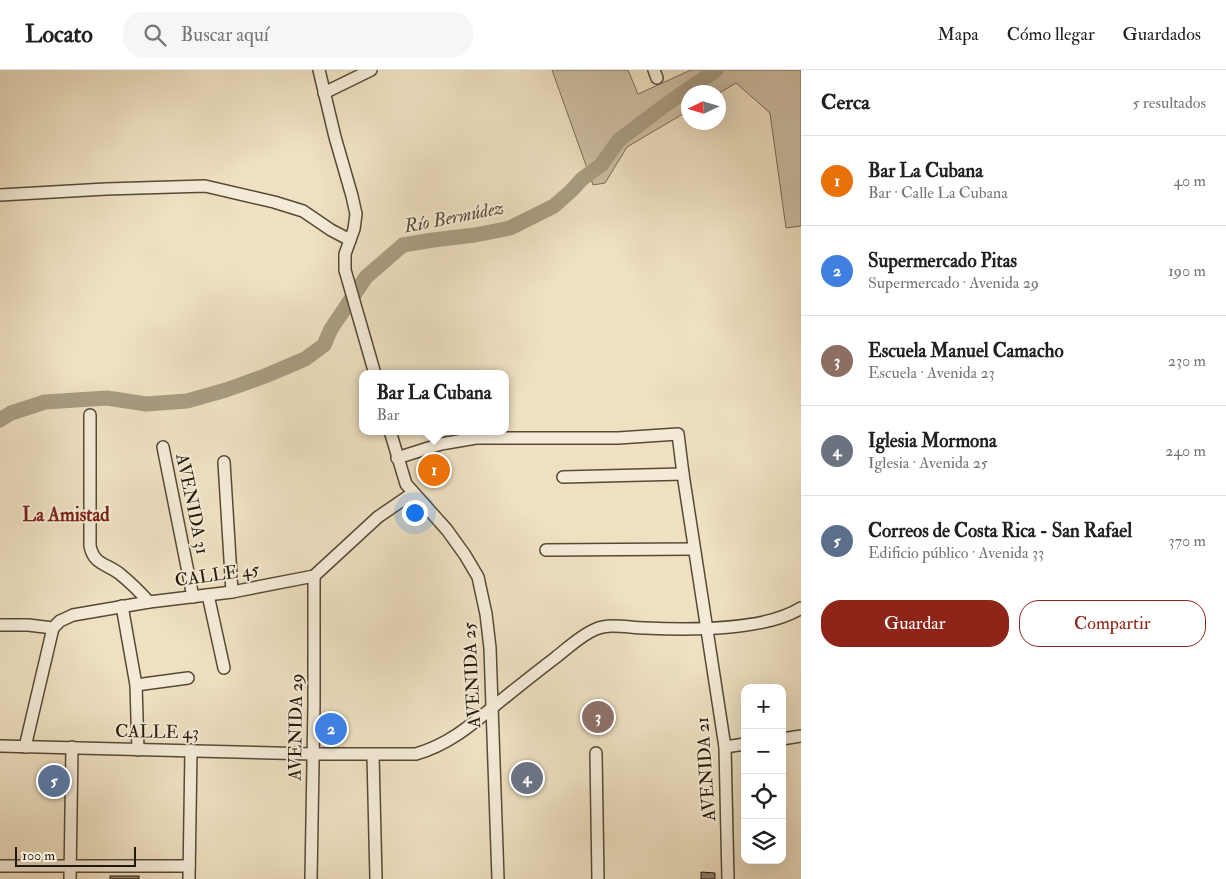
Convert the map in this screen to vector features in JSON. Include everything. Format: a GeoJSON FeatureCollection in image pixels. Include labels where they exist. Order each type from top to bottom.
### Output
{"type":"FeatureCollection","features":[{"type":"Feature","properties":{"kind":"street"},"geometry":{"type":"LineString","coordinates":[[319,70],[356,214],[354,229],[345,254],[345,270],[374,370]]}},
{"type":"Feature","properties":{"kind":"street"},"geometry":{"type":"LineString","coordinates":[[324,93],[371,70]]}},
{"type":"Feature","properties":{"kind":"street"},"geometry":{"type":"LineString","coordinates":[[0,195],[106,188],[205,186],[274,202],[303,211],[350,240]]}},
{"type":"Feature","properties":{"kind":"street"},"geometry":{"type":"LineString","coordinates":[[90,415],[91,553],[95,559],[117,572],[136,588],[148,602]]}},
{"type":"Feature","properties":{"kind":"street","name":"AVENIDA 21"},"geometry":{"type":"LineString","coordinates":[[398,458],[441,444],[476,438],[618,438],[678,434],[725,747],[728,879]]}},
{"type":"Feature","properties":{"kind":"street","name":"AVENIDA 25"},"geometry":{"type":"LineString","coordinates":[[391,435],[406,484],[447,530],[465,554],[478,578],[486,614],[490,648],[498,879]]}},
{"type":"Feature","properties":{"kind":"street","name":"AVENIDA 31"},"geometry":{"type":"LineString","coordinates":[[163,447],[193,597]]}},
{"type":"Feature","properties":{"kind":"street"},"geometry":{"type":"LineString","coordinates":[[224,462],[232,592]]}},
{"type":"Feature","properties":{"kind":"street"},"geometry":{"type":"LineString","coordinates":[[564,477],[683,474]]}},
{"type":"Feature","properties":{"kind":"street"},"geometry":{"type":"LineString","coordinates":[[314,576],[378,517],[413,493]]}},
{"type":"Feature","properties":{"kind":"street"},"geometry":{"type":"LineString","coordinates":[[546,550],[694,549]]}},
{"type":"Feature","properties":{"kind":"street","name":"CALLE 45"},"geometry":{"type":"LineString","coordinates":[[53,628],[60,621],[73,615],[148,602],[232,592],[314,576]]}},
{"type":"Feature","properties":{"kind":"street","name":"AVENIDA 29"},"geometry":{"type":"LineString","coordinates":[[311,879],[314,576]]}},
{"type":"Feature","properties":{"kind":"street"},"geometry":{"type":"LineString","coordinates":[[208,595],[224,668]]}},
{"type":"Feature","properties":{"kind":"street"},"geometry":{"type":"LineString","coordinates":[[122,606],[136,685],[138,750]]}},
{"type":"Feature","properties":{"kind":"street","name":"CALLE 43"},"geometry":{"type":"LineString","coordinates":[[0,746],[313,754],[416,754],[448,742],[466,730],[566,649],[598,628],[706,628],[749,625],[779,618],[801,608]]}},
{"type":"Feature","properties":{"kind":"street"},"geometry":{"type":"LineString","coordinates":[[0,625],[28,625],[53,628],[25,747]]}},
{"type":"Feature","properties":{"kind":"street"},"geometry":{"type":"LineString","coordinates":[[136,685],[188,678]]}},
{"type":"Feature","properties":{"kind":"street"},"geometry":{"type":"LineString","coordinates":[[786,738],[801,736]]}},
{"type":"Feature","properties":{"kind":"street"},"geometry":{"type":"LineString","coordinates":[[725,747],[741,745]]}},
{"type":"Feature","properties":{"kind":"street"},"geometry":{"type":"LineString","coordinates":[[70,879],[72,747]]}},
{"type":"Feature","properties":{"kind":"street"},"geometry":{"type":"LineString","coordinates":[[189,879],[191,750]]}},
{"type":"Feature","properties":{"kind":"street"},"geometry":{"type":"LineString","coordinates":[[596,753],[598,879]]}},
{"type":"Feature","properties":{"kind":"street"},"geometry":{"type":"LineString","coordinates":[[373,755],[376,879]]}},
{"type":"Feature","properties":{"kind":"street"},"geometry":{"type":"LineString","coordinates":[[0,866],[189,866]]}},
{"type":"Feature","properties":{"kind":"shaded area"},"geometry":{"type":"Polygon","coordinates":[[[552,70],[628,70],[638,94],[691,70],[801,70],[801,226],[786,228],[770,113],[736,83],[726,89],[726,85],[681,85],[681,115],[627,147],[605,183],[593,185],[552,70]]]}},
{"type":"Feature","properties":{"kind":"building"},"geometry":{"type":"Polygon","coordinates":[[[701,872],[715,873],[715,879],[701,879],[701,872]]]}},
{"type":"Feature","properties":{"kind":"building"},"geometry":{"type":"Polygon","coordinates":[[[110,876],[139,876],[139,879],[110,879],[110,876]]]}},
{"type":"Feature","properties":{"kind":"waterway","name":"Río Bermúdez"},"geometry":{"type":"LineString","coordinates":[[0,420],[11,413],[45,402],[107,398],[146,404],[187,401],[226,390],[305,359],[324,345],[331,329],[366,277],[403,245],[510,228],[554,206],[582,179],[601,165],[619,140],[716,70]]}},
{"type":"Feature","properties":{"kind":"place","name":"Bar La Cubana"},"geometry":{"type":"Point","coordinates":[434,470]}},
{"type":"Feature","properties":{"kind":"place","name":"Escuela Manuel Camacho"},"geometry":{"type":"Point","coordinates":[598,717]}},
{"type":"Feature","properties":{"kind":"place","name":"Supermercado Pitas"},"geometry":{"type":"Point","coordinates":[331,729]}},
{"type":"Feature","properties":{"kind":"place","name":"Iglesia Mormona"},"geometry":{"type":"Point","coordinates":[527,778]}},
{"type":"Feature","properties":{"kind":"place","name":"Correos de Costa Rica - San Rafael"},"geometry":{"type":"Point","coordinates":[54,781]}},
{"type":"Feature","properties":{"kind":"district","name":"La Amistad"},"geometry":{"type":"Point","coordinates":[66,515]}}]}
